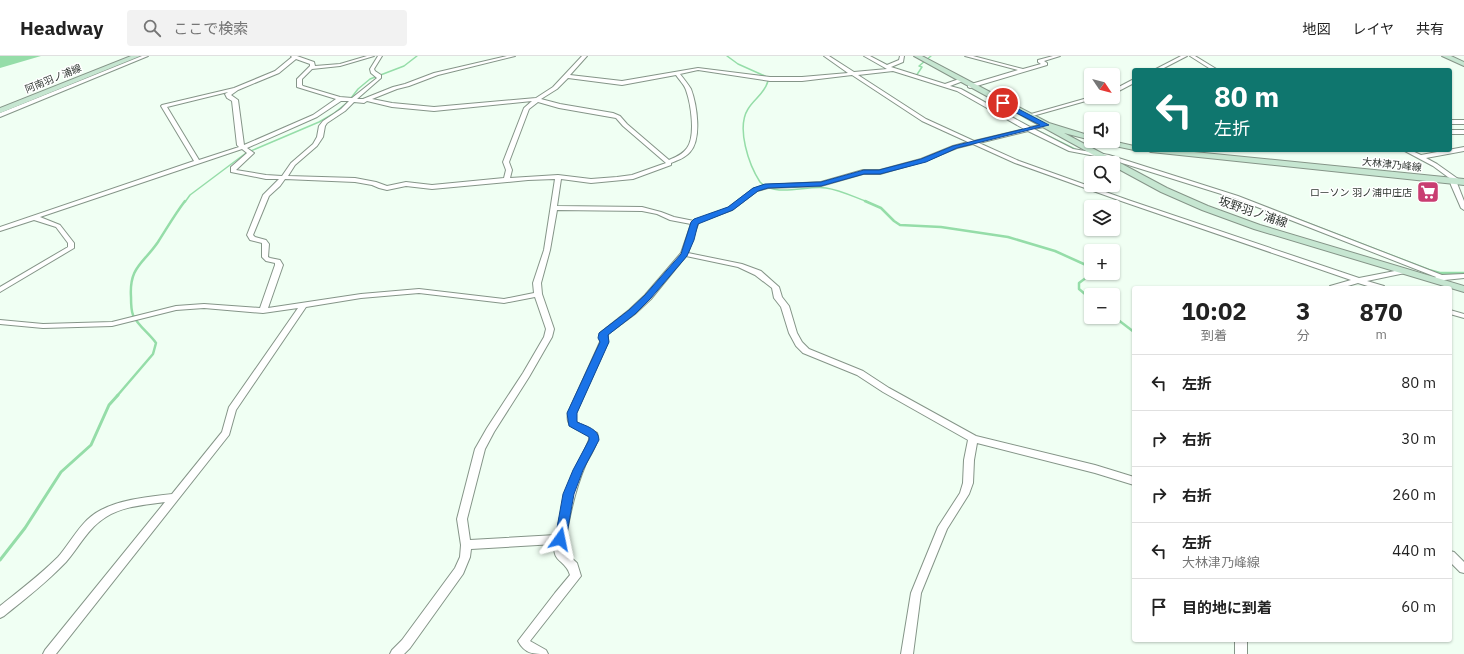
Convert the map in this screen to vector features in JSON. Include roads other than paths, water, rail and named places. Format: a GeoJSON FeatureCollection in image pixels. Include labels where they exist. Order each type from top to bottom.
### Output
{"type":"FeatureCollection","features":[{"type":"Feature","properties":{"kind":"main road","name":"阿南羽ノ浦線"},"geometry":{"type":"LineString","coordinates":[[0,111],[137,56]]}},
{"type":"Feature","properties":{"kind":"main road"},"geometry":{"type":"LineString","coordinates":[[917,56],[970,86],[1047,126],[1084,136]]}},
{"type":"Feature","properties":{"kind":"main road"},"geometry":{"type":"LineString","coordinates":[[1445,56],[1464,64]]}},
{"type":"Feature","properties":{"kind":"main road","name":"坂野羽ノ浦線"},"geometry":{"type":"LineString","coordinates":[[1047,126],[1164,190],[1211,210],[1257,227],[1405,271],[1438,278],[1464,288]]}},
{"type":"Feature","properties":{"kind":"main road"},"geometry":{"type":"LineString","coordinates":[[1120,145],[1132,148]]}},
{"type":"Feature","properties":{"kind":"main road","name":"大林津乃峰線"},"geometry":{"type":"LineString","coordinates":[[1172,152],[1458,179]]}},
{"type":"Feature","properties":{"kind":"street"},"geometry":{"type":"LineString","coordinates":[[0,115],[146,56]]}},
{"type":"Feature","properties":{"kind":"street"},"geometry":{"type":"LineString","coordinates":[[197,162],[164,106],[236,89],[277,72],[294,56],[312,63],[312,68]]}},
{"type":"Feature","properties":{"kind":"street"},"geometry":{"type":"LineString","coordinates":[[372,56],[340,65],[312,68],[300,79],[299,86],[340,99],[364,101],[395,88],[436,74],[513,56]]}},
{"type":"Feature","properties":{"kind":"street"},"geometry":{"type":"LineString","coordinates":[[263,311],[279,265],[278,261],[268,260],[265,257],[266,244],[264,241],[252,239],[250,235],[266,195],[278,185],[287,170],[315,145],[320,137],[322,126],[325,122],[342,110],[379,78],[372,69],[380,56]]}},
{"type":"Feature","properties":{"kind":"street"},"geometry":{"type":"LineString","coordinates":[[507,179],[509,170],[506,162],[527,108],[555,88],[585,56]]}},
{"type":"Feature","properties":{"kind":"street"},"geometry":{"type":"LineString","coordinates":[[826,56],[924,120],[1017,162],[1126,201],[1376,286]]}},
{"type":"Feature","properties":{"kind":"street"},"geometry":{"type":"LineString","coordinates":[[866,56],[889,68],[966,94],[1071,150],[1098,155],[1151,169],[1236,198],[1438,278],[1464,276]]}},
{"type":"Feature","properties":{"kind":"street"},"geometry":{"type":"LineString","coordinates":[[567,76],[622,83],[698,69],[764,79],[802,79],[854,74],[889,68],[901,61],[902,56]]}},
{"type":"Feature","properties":{"kind":"street"},"geometry":{"type":"LineString","coordinates":[[967,56],[1023,71]]}},
{"type":"Feature","properties":{"kind":"street"},"geometry":{"type":"LineString","coordinates":[[988,62],[991,56]]}},
{"type":"Feature","properties":{"kind":"street"},"geometry":{"type":"LineString","coordinates":[[970,86],[1045,64],[1038,59],[1058,56]]}},
{"type":"Feature","properties":{"kind":"street"},"geometry":{"type":"LineString","coordinates":[[1160,68],[1185,56]]}},
{"type":"Feature","properties":{"kind":"street"},"geometry":{"type":"LineString","coordinates":[[1192,56],[1213,68]]}},
{"type":"Feature","properties":{"kind":"street"},"geometry":{"type":"LineString","coordinates":[[236,89],[228,94],[234,100],[240,145],[251,154],[233,168],[233,171],[266,177],[355,180],[374,183],[381,187],[387,188],[406,184],[432,187],[507,179],[558,177],[591,181],[617,180],[634,177],[669,164],[668,162],[684,155],[692,147],[696,137],[688,91],[677,73]]}},
{"type":"Feature","properties":{"kind":"street"},"geometry":{"type":"LineString","coordinates":[[945,86],[961,80]]}},
{"type":"Feature","properties":{"kind":"street"},"geometry":{"type":"LineString","coordinates":[[1120,89],[1132,83]]}},
{"type":"Feature","properties":{"kind":"street"},"geometry":{"type":"LineString","coordinates":[[0,229],[197,162],[248,150],[315,116],[340,99]]}},
{"type":"Feature","properties":{"kind":"street"},"geometry":{"type":"LineString","coordinates":[[368,100],[392,105],[434,109],[487,105],[523,99],[537,100],[559,106],[618,117],[625,125],[668,162]]}},
{"type":"Feature","properties":{"kind":"street"},"geometry":{"type":"LineString","coordinates":[[1027,116],[1084,101]]}},
{"type":"Feature","properties":{"kind":"street"},"geometry":{"type":"LineString","coordinates":[[0,115],[14,107],[14,105]]}},
{"type":"Feature","properties":{"kind":"street"},"geometry":{"type":"LineString","coordinates":[[1452,122],[1464,122]]}},
{"type":"Feature","properties":{"kind":"street"},"geometry":{"type":"LineString","coordinates":[[554,208],[642,209],[659,213],[677,220],[694,223],[730,209],[755,190],[765,186],[821,184],[851,177],[864,172],[880,172],[923,160],[972,142],[1047,126]]}},
{"type":"Feature","properties":{"kind":"street"},"geometry":{"type":"LineString","coordinates":[[1452,132],[1464,132]]}},
{"type":"Feature","properties":{"kind":"street"},"geometry":{"type":"LineString","coordinates":[[1452,151],[1464,149]]}},
{"type":"Feature","properties":{"kind":"street"},"geometry":{"type":"LineString","coordinates":[[1410,152],[1458,179],[1454,185],[1464,208]]}},
{"type":"Feature","properties":{"kind":"street"},"geometry":{"type":"LineString","coordinates":[[1421,157],[1448,152]]}},
{"type":"Feature","properties":{"kind":"street"},"geometry":{"type":"LineString","coordinates":[[396,654],[406,644],[460,571],[465,558],[466,545],[462,519],[480,449],[490,430],[526,376],[548,337],[550,329],[538,294],[537,283],[547,250],[558,177]]}},
{"type":"Feature","properties":{"kind":"street"},"geometry":{"type":"LineString","coordinates":[[0,290],[71,248],[72,243],[58,226],[33,217]]}},
{"type":"Feature","properties":{"kind":"street"},"geometry":{"type":"LineString","coordinates":[[542,654],[527,646],[524,641],[576,576],[573,566],[559,553],[560,539],[569,494],[578,470],[594,440],[594,436],[590,432],[573,424],[572,413],[604,342],[604,333],[632,312],[648,297],[684,254],[690,240],[694,223]]}},
{"type":"Feature","properties":{"kind":"street"},"geometry":{"type":"LineString","coordinates":[[684,254],[740,265],[758,273],[775,287],[778,298],[785,306],[793,333],[799,344],[806,351],[860,374],[973,439],[1095,469],[1132,480]]}},
{"type":"Feature","properties":{"kind":"street"},"geometry":{"type":"LineString","coordinates":[[1340,286],[1359,280],[1405,271]]}},
{"type":"Feature","properties":{"kind":"street"},"geometry":{"type":"LineString","coordinates":[[0,322],[43,326],[112,324],[176,308],[204,306],[263,311],[360,296],[419,291],[504,301],[538,294]]}},
{"type":"Feature","properties":{"kind":"street"},"geometry":{"type":"LineString","coordinates":[[49,654],[226,433],[232,409],[303,306]]}},
{"type":"Feature","properties":{"kind":"street"},"geometry":{"type":"LineString","coordinates":[[1452,313],[1464,316]]}},
{"type":"Feature","properties":{"kind":"street"},"geometry":{"type":"LineString","coordinates":[[907,654],[916,593],[943,527],[964,494],[968,483],[969,460],[973,439]]}},
{"type":"Feature","properties":{"kind":"street"},"geometry":{"type":"LineString","coordinates":[[0,613],[63,558],[81,533],[96,518],[111,510],[176,497]]}},
{"type":"Feature","properties":{"kind":"street"},"geometry":{"type":"LineString","coordinates":[[466,545],[560,539]]}},
{"type":"Feature","properties":{"kind":"street"},"geometry":{"type":"LineString","coordinates":[[1452,556],[1464,568]]}},
{"type":"Feature","properties":{"kind":"street"},"geometry":{"type":"LineString","coordinates":[[1240,642],[1241,654]]}},
{"type":"Feature","properties":{"kind":"waterway"},"geometry":{"type":"LineString","coordinates":[[185,202],[190,195],[246,153],[319,122],[333,114],[348,102],[358,89],[370,79],[404,66],[417,56]]}},
{"type":"Feature","properties":{"kind":"waterway"},"geometry":{"type":"LineString","coordinates":[[727,56],[738,64],[765,76],[768,81],[762,92],[750,105],[743,126],[745,146],[748,156],[760,182],[767,187],[783,190],[826,188],[842,192],[868,202]]}},
{"type":"Feature","properties":{"kind":"waterway"},"geometry":{"type":"LineString","coordinates":[[916,76],[922,67],[919,66],[931,56]]}},
{"type":"Feature","properties":{"kind":"waterway"},"geometry":{"type":"LineString","coordinates":[[1036,130],[1077,150]]}},
{"type":"Feature","properties":{"kind":"waterway"},"geometry":{"type":"LineString","coordinates":[[1099,153],[1186,180]]}},
{"type":"Feature","properties":{"kind":"waterway"},"geometry":{"type":"LineString","coordinates":[[117,396],[153,354],[156,343],[138,323],[133,315],[131,309],[132,279],[138,266],[158,242],[185,201]]}},
{"type":"Feature","properties":{"kind":"waterway"},"geometry":{"type":"LineString","coordinates":[[865,201],[881,208],[900,225],[941,227],[1008,237],[1055,251],[1086,265],[1090,271],[1087,277],[1079,283],[1079,289],[1084,293]]}},
{"type":"Feature","properties":{"kind":"waterway"},"geometry":{"type":"LineString","coordinates":[[1283,214],[1429,270],[1440,273],[1464,273]]}},
{"type":"Feature","properties":{"kind":"waterway"},"geometry":{"type":"LineString","coordinates":[[1120,321],[1132,330]]}},
{"type":"Feature","properties":{"kind":"waterway"},"geometry":{"type":"LineString","coordinates":[[0,560],[25,528],[61,472],[91,445],[109,405],[118,395]]}},
{"type":"Feature","properties":{"kind":"place","name":"ローソン 羽ノ浦中庄店"},"geometry":{"type":"Point","coordinates":[1428,192]}}]}
